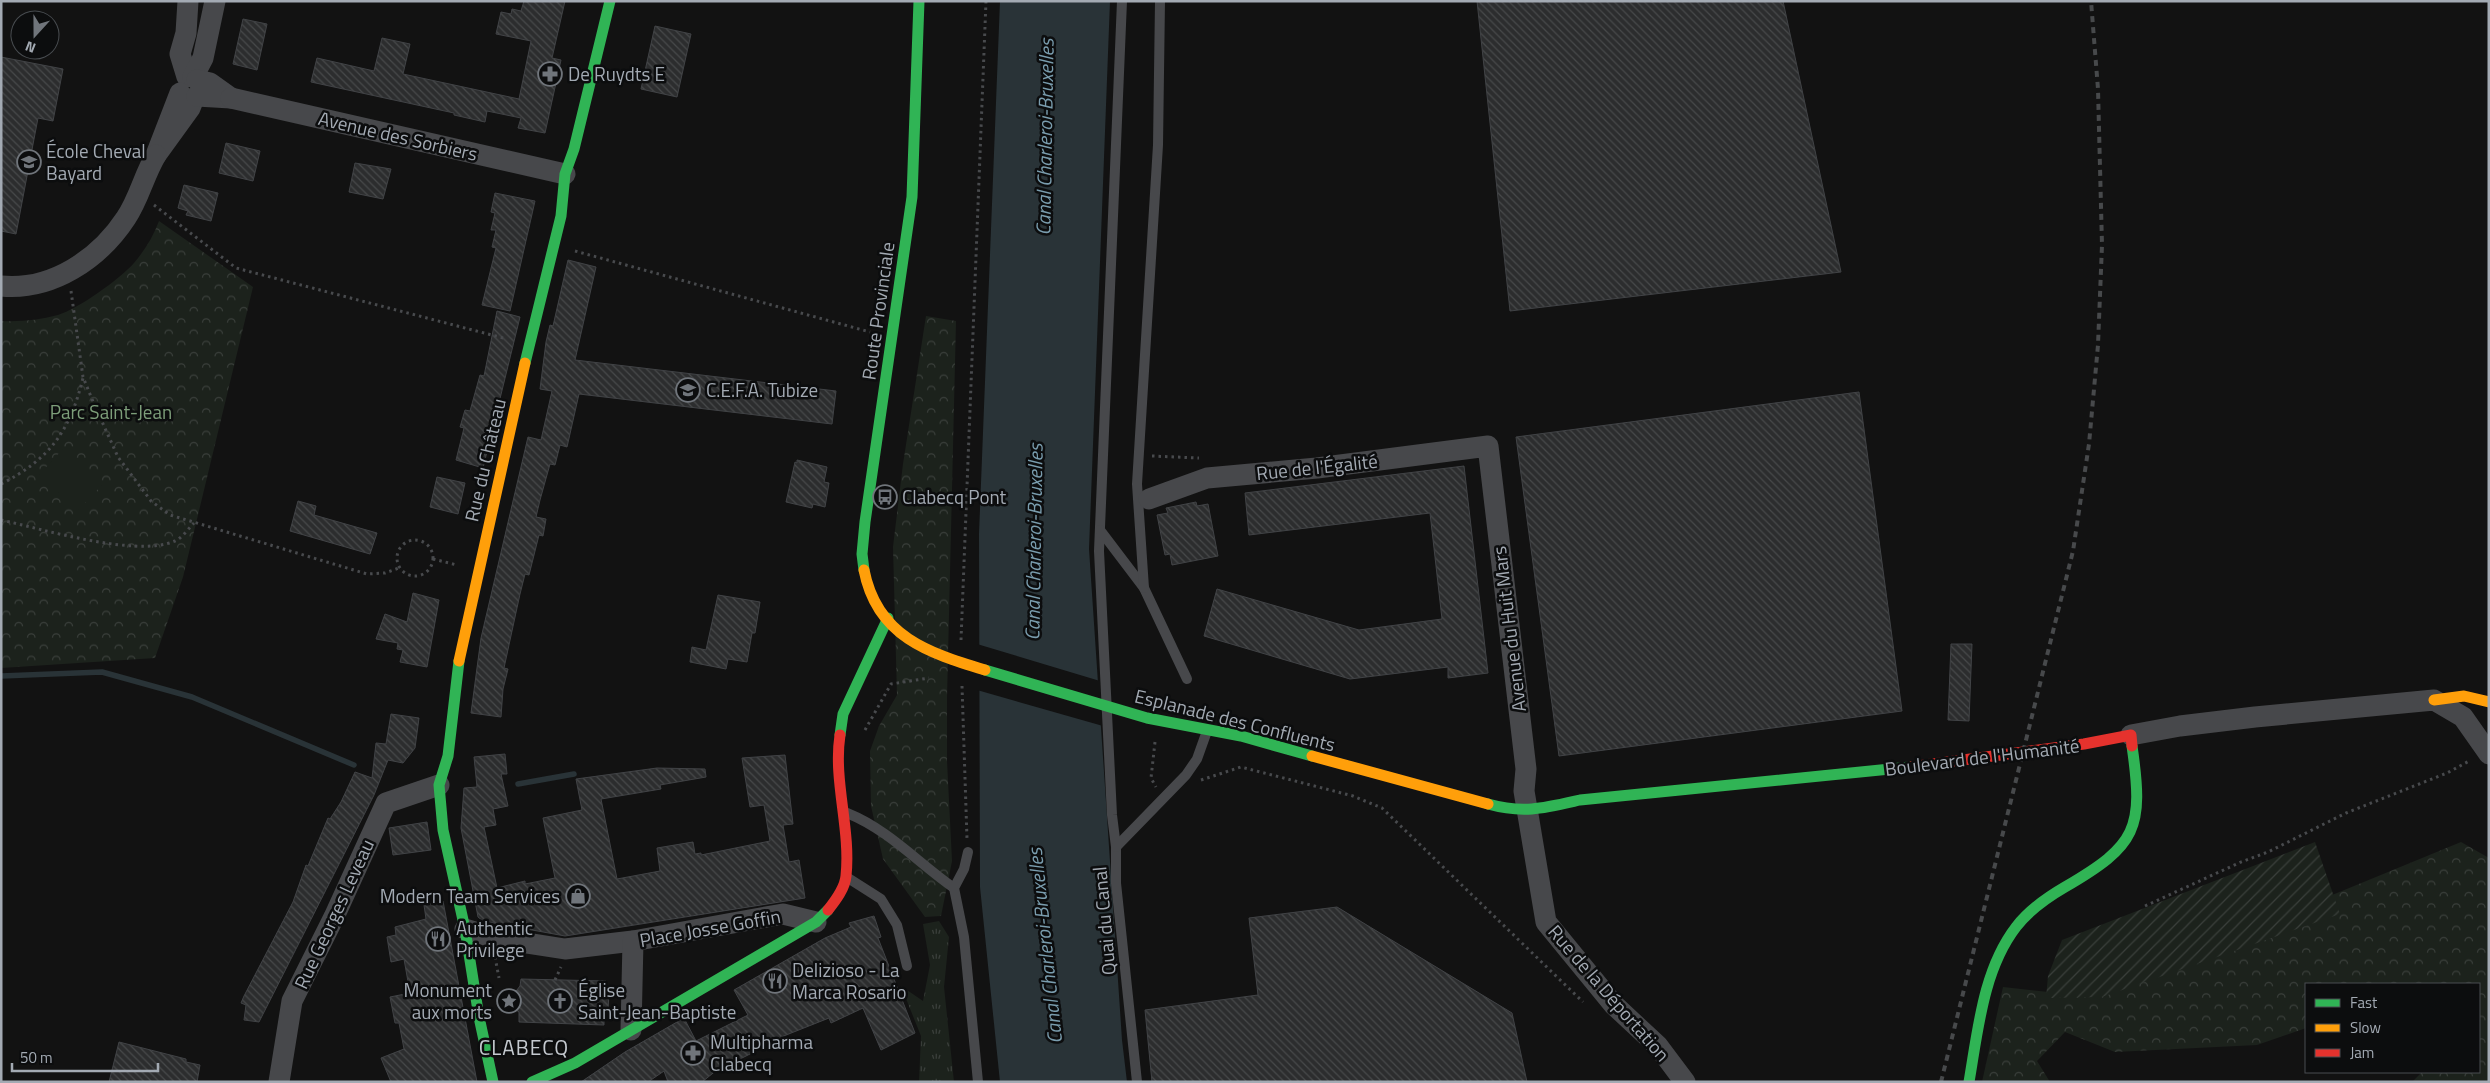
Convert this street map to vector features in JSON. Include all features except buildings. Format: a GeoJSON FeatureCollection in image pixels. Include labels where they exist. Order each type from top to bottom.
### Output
{"type":"FeatureCollection","features":[{"type":"Feature","properties":{"kind":"main road","name":"Rue du Château"},"geometry":{"type":"LineString","coordinates":[[465,929],[443,830],[439,785],[448,756],[458,664],[529,345],[561,216],[565,174],[574,149],[610,1]]}},
{"type":"Feature","properties":{"kind":"main road","name":"Route Provinciale"},"geometry":{"type":"LineString","coordinates":[[919,1],[912,198],[865,522],[863,565],[872,597],[888,618],[904,636],[919,647],[936,655]]}},
{"type":"Feature","properties":{"kind":"main road"},"geometry":{"type":"LineString","coordinates":[[816,922],[829,909],[840,893],[846,877],[844,811],[837,753],[843,714],[888,618]]}},
{"type":"Feature","properties":{"kind":"main road","name":"Esplanade des Confluents"},"geometry":{"type":"LineString","coordinates":[[936,655],[1148,718],[1241,736],[1505,809],[1528,811]]}},
{"type":"Feature","properties":{"kind":"main road","name":"Boulevard de l'Humanité"},"geometry":{"type":"LineString","coordinates":[[2434,700],[2464,696],[2489,702]]}},
{"type":"Feature","properties":{"kind":"main road"},"geometry":{"type":"LineString","coordinates":[[1969,1082],[1985,1000],[1995,967],[2009,937],[2039,903],[2085,878],[2116,853],[2130,837],[2137,812],[2131,735]]}},
{"type":"Feature","properties":{"kind":"main road","name":"Boulevard de l'Humanité"},"geometry":{"type":"LineString","coordinates":[[1528,811],[1568,802],[1645,793],[1889,770],[2057,748],[2131,735]]}},
{"type":"Feature","properties":{"kind":"main road","name":"Place Josse Goffin"},"geometry":{"type":"LineString","coordinates":[[532,1082],[575,1063],[816,922]]}},
{"type":"Feature","properties":{"kind":"main road"},"geometry":{"type":"LineString","coordinates":[[465,929],[479,1016],[493,1082]]}},
{"type":"Feature","properties":{"kind":"street"},"geometry":{"type":"LineString","coordinates":[[188,1],[186,33],[180,54],[191,87]]}},
{"type":"Feature","properties":{"kind":"street"},"geometry":{"type":"LineString","coordinates":[[1,286],[12,288],[42,283],[64,274],[90,258],[127,217],[191,87],[203,58],[215,1]]}},
{"type":"Feature","properties":{"kind":"street","name":"Avenue des Sorbiers"},"geometry":{"type":"LineString","coordinates":[[191,87],[231,98],[565,174]]}},
{"type":"Feature","properties":{"kind":"street","name":"Rue de l'Égalité"},"geometry":{"type":"LineString","coordinates":[[1149,499],[1207,478],[1317,468],[1488,446]]}},
{"type":"Feature","properties":{"kind":"street","name":"Avenue du Huit Mars"},"geometry":{"type":"LineString","coordinates":[[1488,446],[1526,769],[1524,790],[1528,811]]}},
{"type":"Feature","properties":{"kind":"street"},"geometry":{"type":"LineString","coordinates":[[2434,700],[2463,716],[2488,753]]}},
{"type":"Feature","properties":{"kind":"street","name":"Boulevard de l'Humanité"},"geometry":{"type":"LineString","coordinates":[[2131,735],[2180,726],[2245,718],[2434,700]]}},
{"type":"Feature","properties":{"kind":"street"},"geometry":{"type":"LineString","coordinates":[[2463,716],[2489,702]]}},
{"type":"Feature","properties":{"kind":"street","name":"Rue Georges Leveau"},"geometry":{"type":"LineString","coordinates":[[279,1082],[292,1001],[334,917],[386,803],[439,785]]}},
{"type":"Feature","properties":{"kind":"street","name":"Rue de la Déportation"},"geometry":{"type":"LineString","coordinates":[[1528,811],[1546,922],[1614,1005],[1658,1046],[1685,1082]]}},
{"type":"Feature","properties":{"kind":"street","name":"Place Josse Goffin"},"geometry":{"type":"LineString","coordinates":[[465,929],[495,938],[565,950],[633,941],[783,914],[816,922]]}},
{"type":"Feature","properties":{"kind":"street"},"geometry":{"type":"LineString","coordinates":[[631,1030],[633,941]]}},
{"type":"Feature","properties":{"kind":"lane"},"geometry":{"type":"LineString","coordinates":[[1116,847],[1108,727],[1100,530],[1122,1]]}},
{"type":"Feature","properties":{"kind":"lane"},"geometry":{"type":"LineString","coordinates":[[1144,588],[1137,484],[1158,145],[1160,1]]}},
{"type":"Feature","properties":{"kind":"lane"},"geometry":{"type":"LineString","coordinates":[[1100,530],[1144,588],[1187,679]]}},
{"type":"Feature","properties":{"kind":"lane","name":"Quai du Canal"},"geometry":{"type":"LineString","coordinates":[[1137,1082],[1116,883],[1116,847],[1166,797],[1197,759],[1207,730]]}},
{"type":"Feature","properties":{"kind":"lane"},"geometry":{"type":"LineString","coordinates":[[844,811],[878,827],[926,868],[954,888]]}},
{"type":"Feature","properties":{"kind":"lane"},"geometry":{"type":"LineString","coordinates":[[968,852],[964,869],[954,888],[964,937],[978,1082]]}},
{"type":"Feature","properties":{"kind":"lane"},"geometry":{"type":"LineString","coordinates":[[846,877],[881,899],[897,925],[907,966]]}},
{"type":"Feature","properties":{"kind":"path"},"geometry":{"type":"LineString","coordinates":[[961,645],[986,1]]}},
{"type":"Feature","properties":{"kind":"path"},"geometry":{"type":"LineString","coordinates":[[138,192],[236,268],[529,345]]}},
{"type":"Feature","properties":{"kind":"path"},"geometry":{"type":"LineString","coordinates":[[554,245],[892,338]]}},
{"type":"Feature","properties":{"kind":"path"},"geometry":{"type":"LineString","coordinates":[[64,274],[74,296],[84,377],[118,457],[152,501],[170,514],[194,523],[366,574],[385,574],[399,568]]}},
{"type":"Feature","properties":{"kind":"path"},"geometry":{"type":"LineString","coordinates":[[1,484],[19,475],[44,457],[61,436],[77,405],[84,377]]}},
{"type":"Feature","properties":{"kind":"path"},"geometry":{"type":"LineString","coordinates":[[1138,455],[1204,459]]}},
{"type":"Feature","properties":{"kind":"path"},"geometry":{"type":"LineString","coordinates":[[1,520],[92,540],[142,547],[161,546],[177,540],[194,523]]}},
{"type":"Feature","properties":{"kind":"path"},"geometry":{"type":"LineString","coordinates":[[422,540],[433,552],[431,568],[424,574],[415,576],[406,574],[399,568],[397,553],[406,541],[422,540]]}},
{"type":"Feature","properties":{"kind":"path"},"geometry":{"type":"LineString","coordinates":[[862,736],[891,684],[934,677]]}},
{"type":"Feature","properties":{"kind":"path"},"geometry":{"type":"LineString","coordinates":[[962,684],[968,852]]}},
{"type":"Feature","properties":{"kind":"path"},"geometry":{"type":"LineString","coordinates":[[1156,736],[1151,778],[1166,797]]}},
{"type":"Feature","properties":{"kind":"path"},"geometry":{"type":"LineString","coordinates":[[2145,906],[2241,862],[2277,848],[2346,814],[2447,773],[2488,753]]}},
{"type":"Feature","properties":{"kind":"path"},"geometry":{"type":"LineString","coordinates":[[1195,785],[1211,776],[1241,767],[1354,796],[1382,808],[1585,1004]]}},
{"type":"Feature","properties":{"kind":"green space","name":"Parc Saint-Jean"},"geometry":{"type":"Polygon","coordinates":[[[159,221],[253,287],[183,577],[155,658],[1,668],[1,321],[23,321],[51,317],[76,307],[128,270],[142,253],[159,221]]]}},
{"type":"Feature","properties":{"kind":"green space"},"geometry":{"type":"Polygon","coordinates":[[[926,316],[956,321],[947,698],[947,761],[952,861],[941,916],[925,917],[883,859],[871,806],[870,751],[879,726],[897,695],[893,547],[903,464],[926,316]]]}},
{"type":"Feature","properties":{"kind":"green space"},"geometry":{"type":"Polygon","coordinates":[[[63,449],[102,485],[78,510],[39,475],[63,449]]]}},
{"type":"Feature","properties":{"kind":"green space"},"geometry":{"type":"Polygon","coordinates":[[[2315,842],[2340,914],[2102,997],[2046,998],[2048,976],[2062,940],[2315,842]]]}},
{"type":"Feature","properties":{"kind":"green space"},"geometry":{"type":"Polygon","coordinates":[[[2461,842],[2489,858],[2489,1082],[2412,1082],[2421,1073],[2480,1073],[2480,983],[2305,983],[2305,1028],[2257,1045],[2115,1052],[2065,1032],[2037,1061],[2050,1082],[1982,1082],[2003,987],[2067,994],[2184,956],[2461,842]]]}},
{"type":"Feature","properties":{"kind":"green space"},"geometry":{"type":"Polygon","coordinates":[[[939,921],[949,937],[944,987],[954,1082],[919,1082],[921,1036],[901,986],[923,1001],[930,965],[923,924],[939,921]]]}},
{"type":"Feature","properties":{"kind":"water","name":"Canal Charleroi-Bruxelles"},"geometry":{"type":"Polygon","coordinates":[[[1000,1],[1110,1],[1089,549],[1122,1040],[1127,1082],[1000,1082],[980,887],[979,534],[1000,1]]]}},
{"type":"Feature","properties":{"kind":"pier"},"geometry":{"type":"Polygon","coordinates":[[[977,644],[1100,681],[1103,726],[977,690],[977,644]]]}},
{"type":"Feature","properties":{"kind":"waterway"},"geometry":{"type":"LineString","coordinates":[[1,676],[102,672],[192,697],[354,765]]}},
{"type":"Feature","properties":{"kind":"waterway"},"geometry":{"type":"LineString","coordinates":[[518,784],[574,774]]}},
{"type":"Feature","properties":{"kind":"railway"},"geometry":{"type":"LineString","coordinates":[[1941,1082],[2073,551],[2089,444],[2098,345],[2102,245],[2098,89],[2091,1]]}},
{"type":"Feature","properties":{"kind":"traffic: fast"},"geometry":{"type":"LineString","coordinates":[[525,363],[561,216],[565,174],[574,149],[610,1]]}},
{"type":"Feature","properties":{"kind":"traffic: fast"},"geometry":{"type":"LineString","coordinates":[[864,570],[862,554],[865,522],[912,197],[919,1]]}},
{"type":"Feature","properties":{"kind":"traffic: fast"},"geometry":{"type":"LineString","coordinates":[[840,735],[843,714],[888,618]]}},
{"type":"Feature","properties":{"kind":"traffic: fast"},"geometry":{"type":"LineString","coordinates":[[459,661],[448,756],[439,785],[443,830],[465,929],[479,1017],[493,1082]]}},
{"type":"Feature","properties":{"kind":"traffic: fast"},"geometry":{"type":"LineString","coordinates":[[985,670],[1147,718],[1241,736],[1312,756]]}},
{"type":"Feature","properties":{"kind":"traffic: fast"},"geometry":{"type":"LineString","coordinates":[[1969,1082],[1979,1021],[1989,981],[2005,944],[2016,927],[2032,910],[2108,859],[2121,846],[2130,832],[2135,816],[2137,797],[2132,746]]}},
{"type":"Feature","properties":{"kind":"traffic: fast"},"geometry":{"type":"LineString","coordinates":[[1488,804],[1513,809],[1534,809],[1580,800],[1910,767]]}},
{"type":"Feature","properties":{"kind":"traffic: fast"},"geometry":{"type":"LineString","coordinates":[[532,1082],[575,1063],[816,922],[828,910]]}},
{"type":"Feature","properties":{"kind":"traffic: slow"},"geometry":{"type":"LineString","coordinates":[[459,661],[525,363]]}},
{"type":"Feature","properties":{"kind":"traffic: slow"},"geometry":{"type":"LineString","coordinates":[[864,570],[871,593],[881,612],[893,627],[908,639],[926,649],[944,657],[985,670]]}},
{"type":"Feature","properties":{"kind":"traffic: slow"},"geometry":{"type":"LineString","coordinates":[[2434,700],[2464,696],[2489,702]]}},
{"type":"Feature","properties":{"kind":"traffic: slow"},"geometry":{"type":"LineString","coordinates":[[1312,756],[1488,804]]}},
{"type":"Feature","properties":{"kind":"traffic: jam"},"geometry":{"type":"LineString","coordinates":[[828,910],[842,889],[846,876],[846,841],[838,752],[840,735]]}},
{"type":"Feature","properties":{"kind":"traffic: jam"},"geometry":{"type":"LineString","coordinates":[[1910,767],[2084,744],[2131,735],[2132,746]]}},
{"type":"Feature","properties":{"kind":"place","name":"De Ruydts E"},"geometry":{"type":"Point","coordinates":[550,74]}},
{"type":"Feature","properties":{"kind":"place","name":"École Cheval Bayard"},"geometry":{"type":"Point","coordinates":[29,162]}},
{"type":"Feature","properties":{"kind":"place","name":"C.E.F.A. Tubize"},"geometry":{"type":"Point","coordinates":[688,390]}},
{"type":"Feature","properties":{"kind":"place","name":"Clabecq Pont"},"geometry":{"type":"Point","coordinates":[885,497]}},
{"type":"Feature","properties":{"kind":"place","name":"Modern Team Services"},"geometry":{"type":"Point","coordinates":[578,896]}},
{"type":"Feature","properties":{"kind":"place","name":"Authentic Privilege"},"geometry":{"type":"Point","coordinates":[438,939]}},
{"type":"Feature","properties":{"kind":"place","name":"Delizioso - La Marca Rosario"},"geometry":{"type":"Point","coordinates":[775,981]}},
{"type":"Feature","properties":{"kind":"place","name":"Monument aux morts"},"geometry":{"type":"Point","coordinates":[509,1001]}},
{"type":"Feature","properties":{"kind":"place","name":"Église Saint-Jean-Baptiste"},"geometry":{"type":"Point","coordinates":[560,1001]}},
{"type":"Feature","properties":{"kind":"place","name":"Multipharma Clabecq"},"geometry":{"type":"Point","coordinates":[693,1053]}},
{"type":"Feature","properties":{"kind":"district","name":"CLABECQ"},"geometry":{"type":"Point","coordinates":[524,1048]}}]}
